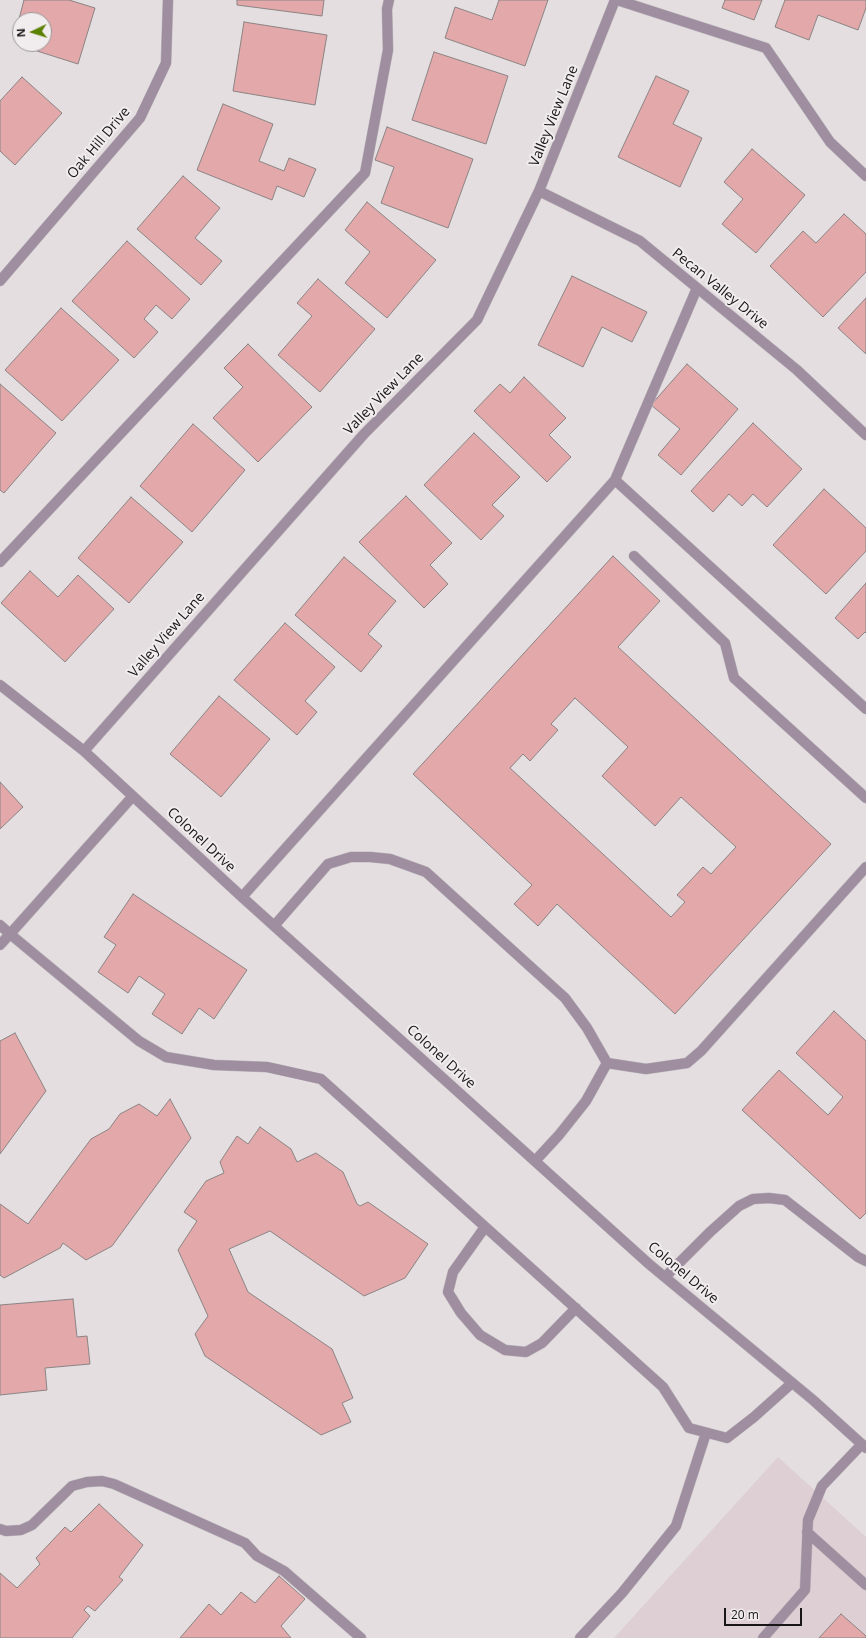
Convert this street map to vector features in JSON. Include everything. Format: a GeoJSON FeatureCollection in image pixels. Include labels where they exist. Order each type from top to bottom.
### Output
{"type":"FeatureCollection","features":[{"type":"Feature","properties":{"kind":"street","name":"Oak Hill Drive"},"geometry":{"type":"LineString","coordinates":[[0,281],[140,118],[166,63],[168,0]]}},
{"type":"Feature","properties":{"kind":"street"},"geometry":{"type":"LineString","coordinates":[[0,562],[365,173],[388,50],[387,9],[390,0]]}},
{"type":"Feature","properties":{"kind":"street"},"geometry":{"type":"LineString","coordinates":[[616,0],[766,48],[830,142],[866,176]]}},
{"type":"Feature","properties":{"kind":"street","name":"Valley View Lane"},"geometry":{"type":"LineString","coordinates":[[84,751],[364,434],[477,320],[539,191],[616,0]]}},
{"type":"Feature","properties":{"kind":"street","name":"Pecan Valley Drive"},"geometry":{"type":"LineString","coordinates":[[539,191],[640,241],[797,370],[866,435]]}},
{"type":"Feature","properties":{"kind":"street"},"geometry":{"type":"LineString","coordinates":[[242,897],[615,480],[697,288]]}},
{"type":"Feature","properties":{"kind":"street"},"geometry":{"type":"LineString","coordinates":[[615,480],[866,709]]}},
{"type":"Feature","properties":{"kind":"street"},"geometry":{"type":"LineString","coordinates":[[634,556],[725,643],[734,678],[866,798]]}},
{"type":"Feature","properties":{"kind":"street","name":"Colonel Drive"},"geometry":{"type":"LineString","coordinates":[[0,686],[84,751],[274,926],[665,1277],[792,1383],[864,1446]]}},
{"type":"Feature","properties":{"kind":"street"},"geometry":{"type":"LineString","coordinates":[[0,945],[133,796]]}},
{"type":"Feature","properties":{"kind":"street"},"geometry":{"type":"LineString","coordinates":[[274,926],[328,864],[351,857],[370,857],[390,859],[426,872],[565,998],[587,1028],[607,1063]]}},
{"type":"Feature","properties":{"kind":"street"},"geometry":{"type":"LineString","coordinates":[[607,1063],[646,1069],[687,1063],[701,1051],[866,867]]}},
{"type":"Feature","properties":{"kind":"street"},"geometry":{"type":"LineString","coordinates":[[0,925],[139,1041],[166,1057],[214,1065],[268,1067],[321,1078],[663,1387],[689,1428],[727,1438],[754,1417],[792,1383]]}},
{"type":"Feature","properties":{"kind":"street"},"geometry":{"type":"LineString","coordinates":[[535,1161],[559,1135],[586,1101],[607,1063]]}},
{"type":"Feature","properties":{"kind":"street"},"geometry":{"type":"LineString","coordinates":[[665,1277],[683,1258],[739,1206],[753,1199],[770,1198],[785,1200],[858,1257],[866,1261]]}},
{"type":"Feature","properties":{"kind":"street"},"geometry":{"type":"LineString","coordinates":[[485,1227],[453,1272],[448,1292],[461,1313],[480,1335],[506,1350],[526,1352],[542,1342],[576,1308]]}},
{"type":"Feature","properties":{"kind":"street"},"geometry":{"type":"LineString","coordinates":[[580,1638],[622,1593],[676,1526],[706,1433]]}},
{"type":"Feature","properties":{"kind":"street"},"geometry":{"type":"LineString","coordinates":[[763,1638],[805,1590],[808,1520],[822,1486],[864,1446]]}},
{"type":"Feature","properties":{"kind":"street"},"geometry":{"type":"LineString","coordinates":[[0,1529],[6,1531],[21,1530],[32,1525],[72,1486],[87,1482],[114,1484],[245,1543],[257,1556],[284,1571],[361,1638]]}},
{"type":"Feature","properties":{"kind":"street"},"geometry":{"type":"LineString","coordinates":[[807,1532],[866,1585]]}},
{"type":"Feature","properties":{"kind":"shaded area"},"geometry":{"type":"Polygon","coordinates":[[[778,1457],[866,1537],[866,1638],[614,1638],[778,1457]]]}},
{"type":"Feature","properties":{"kind":"building"},"geometry":{"type":"Polygon","coordinates":[[[24,0],[69,0],[95,8],[78,64],[40,52],[52,52],[52,12],[21,12],[24,0]]]}},
{"type":"Feature","properties":{"kind":"building"},"geometry":{"type":"Polygon","coordinates":[[[237,0],[324,0],[322,16],[237,5],[237,0]]]}},
{"type":"Feature","properties":{"kind":"building"},"geometry":{"type":"Polygon","coordinates":[[[499,0],[548,0],[525,66],[445,38],[455,7],[492,20],[499,0]]]}},
{"type":"Feature","properties":{"kind":"building"},"geometry":{"type":"Polygon","coordinates":[[[725,0],[762,0],[754,20],[722,8],[725,0]]]}},
{"type":"Feature","properties":{"kind":"building"},"geometry":{"type":"Polygon","coordinates":[[[785,0],[866,0],[866,8],[858,30],[818,15],[809,40],[775,27],[785,0]]]}},
{"type":"Feature","properties":{"kind":"building"},"geometry":{"type":"Polygon","coordinates":[[[244,22],[327,35],[315,105],[233,91],[244,22]]]}},
{"type":"Feature","properties":{"kind":"building"},"geometry":{"type":"Polygon","coordinates":[[[434,52],[508,76],[486,144],[412,120],[434,52]]]}},
{"type":"Feature","properties":{"kind":"building"},"geometry":{"type":"Polygon","coordinates":[[[656,76],[689,91],[673,124],[702,138],[680,187],[618,157],[656,76]]]}},
{"type":"Feature","properties":{"kind":"building"},"geometry":{"type":"Polygon","coordinates":[[[22,77],[62,113],[15,165],[0,151],[0,101],[22,77]]]}},
{"type":"Feature","properties":{"kind":"building"},"geometry":{"type":"Polygon","coordinates":[[[223,104],[273,124],[259,161],[284,171],[289,158],[316,169],[304,197],[277,186],[272,200],[197,170],[223,104]]]}},
{"type":"Feature","properties":{"kind":"building"},"geometry":{"type":"Polygon","coordinates":[[[387,127],[473,159],[448,228],[381,203],[394,167],[375,160],[387,127]]]}},
{"type":"Feature","properties":{"kind":"building"},"geometry":{"type":"Polygon","coordinates":[[[752,149],[805,195],[756,253],[722,224],[743,199],[724,182],[752,149]]]}},
{"type":"Feature","properties":{"kind":"building"},"geometry":{"type":"Polygon","coordinates":[[[183,176],[220,208],[195,238],[222,261],[201,285],[137,229],[183,176]]]}},
{"type":"Feature","properties":{"kind":"building"},"geometry":{"type":"Polygon","coordinates":[[[367,202],[436,260],[387,318],[345,283],[370,252],[345,230],[367,202]]]}},
{"type":"Feature","properties":{"kind":"building"},"geometry":{"type":"Polygon","coordinates":[[[844,214],[866,234],[866,272],[823,317],[770,266],[803,231],[816,243],[844,214]]]}},
{"type":"Feature","properties":{"kind":"building"},"geometry":{"type":"Polygon","coordinates":[[[127,241],[190,299],[172,319],[156,305],[144,319],[158,332],[134,358],[72,301],[127,241]]]}},
{"type":"Feature","properties":{"kind":"building"},"geometry":{"type":"Polygon","coordinates":[[[572,276],[647,312],[632,342],[602,327],[583,367],[538,345],[572,276]]]}},
{"type":"Feature","properties":{"kind":"building"},"geometry":{"type":"Polygon","coordinates":[[[318,279],[375,329],[320,392],[278,355],[312,316],[297,303],[318,279]]]}},
{"type":"Feature","properties":{"kind":"building"},"geometry":{"type":"Polygon","coordinates":[[[866,298],[866,354],[838,328],[866,298]]]}},
{"type":"Feature","properties":{"kind":"building"},"geometry":{"type":"Polygon","coordinates":[[[61,308],[119,360],[62,421],[5,370],[61,308]]]}},
{"type":"Feature","properties":{"kind":"building"},"geometry":{"type":"Polygon","coordinates":[[[248,344],[312,407],[258,462],[213,418],[243,387],[224,368],[248,344]]]}},
{"type":"Feature","properties":{"kind":"building"},"geometry":{"type":"Polygon","coordinates":[[[687,364],[738,409],[681,475],[658,455],[680,429],[651,405],[687,364]]]}},
{"type":"Feature","properties":{"kind":"building"},"geometry":{"type":"Polygon","coordinates":[[[524,377],[566,418],[549,435],[571,457],[547,482],[474,411],[500,384],[510,393],[524,377]]]}},
{"type":"Feature","properties":{"kind":"building"},"geometry":{"type":"Polygon","coordinates":[[[0,384],[56,433],[4,493],[0,490],[0,384]]]}},
{"type":"Feature","properties":{"kind":"building"},"geometry":{"type":"Polygon","coordinates":[[[753,423],[802,469],[767,507],[753,494],[742,506],[729,494],[713,512],[691,491],[753,423]]]}},
{"type":"Feature","properties":{"kind":"building"},"geometry":{"type":"Polygon","coordinates":[[[193,424],[245,470],[192,532],[140,486],[193,424]]]}},
{"type":"Feature","properties":{"kind":"building"},"geometry":{"type":"Polygon","coordinates":[[[474,433],[520,477],[492,505],[504,516],[481,540],[424,485],[474,433]]]}},
{"type":"Feature","properties":{"kind":"building"},"geometry":{"type":"Polygon","coordinates":[[[824,489],[866,528],[866,551],[826,594],[773,545],[824,489]]]}},
{"type":"Feature","properties":{"kind":"building"},"geometry":{"type":"Polygon","coordinates":[[[406,496],[452,543],[430,565],[448,584],[424,608],[359,542],[406,496]]]}},
{"type":"Feature","properties":{"kind":"building"},"geometry":{"type":"Polygon","coordinates":[[[131,497],[183,542],[129,603],[78,558],[131,497]]]}},
{"type":"Feature","properties":{"kind":"building"},"geometry":{"type":"Polygon","coordinates":[[[613,556],[660,601],[618,647],[831,844],[675,1014],[557,904],[538,926],[514,904],[532,885],[413,774],[613,556]],[[575,698],[551,724],[558,730],[530,761],[523,754],[510,768],[671,917],[685,902],[677,895],[703,867],[711,874],[736,847],[681,797],[655,826],[602,776],[628,747],[575,698]]]}},
{"type":"Feature","properties":{"kind":"building"},"geometry":{"type":"Polygon","coordinates":[[[344,557],[396,601],[368,634],[382,646],[361,672],[295,615],[344,557]]]}},
{"type":"Feature","properties":{"kind":"building"},"geometry":{"type":"Polygon","coordinates":[[[30,571],[58,597],[78,575],[114,609],[65,662],[1,603],[30,571]]]}},
{"type":"Feature","properties":{"kind":"building"},"geometry":{"type":"Polygon","coordinates":[[[866,583],[866,633],[865,632],[858,639],[835,618],[866,583]]]}},
{"type":"Feature","properties":{"kind":"building"},"geometry":{"type":"Polygon","coordinates":[[[285,623],[335,667],[305,701],[317,712],[297,735],[234,680],[285,623]]]}},
{"type":"Feature","properties":{"kind":"building"},"geometry":{"type":"Polygon","coordinates":[[[219,696],[270,739],[221,797],[170,754],[219,696]]]}},
{"type":"Feature","properties":{"kind":"building"},"geometry":{"type":"Polygon","coordinates":[[[0,782],[23,807],[0,829],[0,782]]]}},
{"type":"Feature","properties":{"kind":"building"},"geometry":{"type":"Polygon","coordinates":[[[133,894],[247,970],[214,1019],[199,1008],[182,1034],[152,1014],[165,994],[139,976],[128,993],[98,972],[116,945],[104,937],[133,894]]]}},
{"type":"Feature","properties":{"kind":"building"},"geometry":{"type":"Polygon","coordinates":[[[834,1011],[866,1041],[866,1213],[860,1219],[742,1110],[779,1070],[828,1115],[843,1097],[796,1053],[834,1011]]]}},
{"type":"Feature","properties":{"kind":"building"},"geometry":{"type":"Polygon","coordinates":[[[15,1033],[46,1091],[0,1154],[0,1041],[15,1033]]]}},
{"type":"Feature","properties":{"kind":"building"},"geometry":{"type":"Polygon","coordinates":[[[170,1099],[191,1138],[112,1246],[86,1260],[63,1243],[60,1248],[4,1278],[0,1275],[0,1204],[28,1224],[91,1139],[109,1129],[120,1114],[139,1104],[157,1116],[170,1099]]]}},
{"type":"Feature","properties":{"kind":"building"},"geometry":{"type":"Polygon","coordinates":[[[260,1127],[291,1149],[297,1162],[316,1153],[343,1172],[357,1204],[360,1206],[368,1202],[428,1244],[405,1278],[364,1296],[270,1231],[229,1249],[248,1292],[332,1349],[353,1398],[342,1403],[351,1422],[321,1435],[205,1356],[195,1334],[208,1316],[178,1250],[197,1221],[184,1212],[206,1181],[224,1173],[220,1162],[237,1136],[248,1144],[260,1127]]]}},
{"type":"Feature","properties":{"kind":"building"},"geometry":{"type":"Polygon","coordinates":[[[73,1299],[77,1337],[87,1336],[90,1364],[45,1368],[47,1390],[0,1395],[0,1305],[73,1299]]]}},
{"type":"Feature","properties":{"kind":"building"},"geometry":{"type":"Polygon","coordinates":[[[99,1504],[143,1545],[119,1577],[123,1580],[95,1611],[88,1606],[84,1610],[90,1616],[72,1638],[0,1638],[0,1573],[17,1588],[40,1564],[36,1558],[65,1527],[71,1532],[99,1504]]]}},
{"type":"Feature","properties":{"kind":"building"},"geometry":{"type":"Polygon","coordinates":[[[279,1576],[305,1599],[281,1626],[291,1638],[180,1638],[209,1604],[221,1615],[241,1592],[255,1603],[279,1576]]]}},
{"type":"Feature","properties":{"kind":"building"},"geometry":{"type":"Polygon","coordinates":[[[841,1614],[866,1636],[866,1638],[819,1638],[841,1614]]]}}]}
